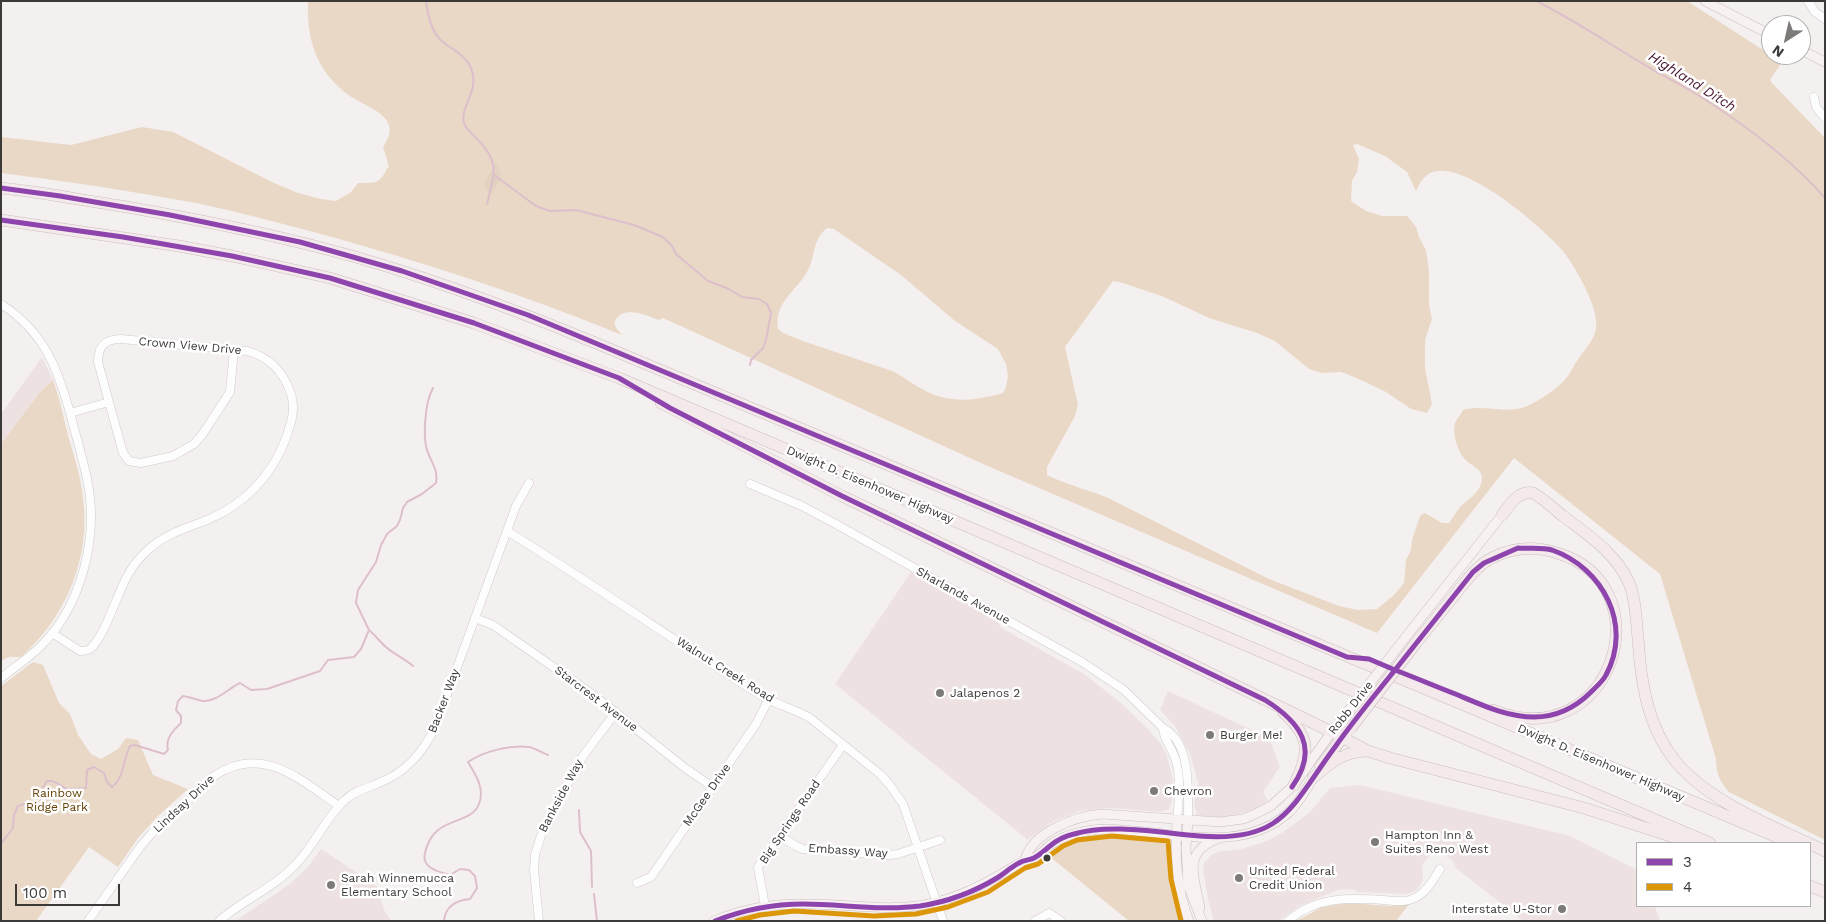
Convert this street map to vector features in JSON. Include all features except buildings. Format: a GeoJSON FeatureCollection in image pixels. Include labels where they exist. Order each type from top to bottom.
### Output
{"type":"FeatureCollection","features":[{"type":"Feature","properties":{"kind":"highway","name":"Dwight D. Eisenhower Highway"},"geometry":{"type":"LineString","coordinates":[[1,188],[186,217],[357,258],[474,295],[528,315],[1789,842]]}},
{"type":"Feature","properties":{"kind":"highway","name":"Dwight D. Eisenhower Highway"},"geometry":{"type":"LineString","coordinates":[[1,220],[65,228],[232,256],[330,278],[474,323],[619,378],[1708,842]]}},
{"type":"Feature","properties":{"kind":"highway"},"geometry":{"type":"LineString","coordinates":[[619,378],[670,408],[842,496],[1265,700],[1340,730],[1368,751]]}},
{"type":"Feature","properties":{"kind":"highway"},"geometry":{"type":"LineString","coordinates":[[1502,515],[1518,496],[1525,493],[1533,493],[1608,552],[1623,572],[1632,593],[1636,614],[1641,678],[1646,703],[1656,731],[1669,753],[1685,772],[1714,795],[1809,842]]}},
{"type":"Feature","properties":{"kind":"highway"},"geometry":{"type":"LineString","coordinates":[[1313,778],[1340,730],[1416,643],[1471,575],[1479,567],[1502,554],[1526,548],[1563,554],[1585,567],[1602,585],[1616,620],[1617,633],[1614,651],[1609,669],[1602,680],[1586,699],[1576,706],[1565,712],[1543,717],[1517,717],[1502,714],[1369,659],[1347,657]]}},
{"type":"Feature","properties":{"kind":"highway"},"geometry":{"type":"LineString","coordinates":[[1265,700],[1295,723],[1305,742],[1306,756],[1294,785]]}},
{"type":"Feature","properties":{"kind":"highway"},"geometry":{"type":"LineString","coordinates":[[1313,778],[1337,758],[1358,751],[1368,751],[1584,808],[1689,842]]}},
{"type":"Feature","properties":{"kind":"highway"},"geometry":{"type":"LineString","coordinates":[[1811,843],[1825,850]]}},
{"type":"Feature","properties":{"kind":"highway"},"geometry":{"type":"LineString","coordinates":[[1811,851],[1825,858]]}},
{"type":"Feature","properties":{"kind":"highway"},"geometry":{"type":"LineString","coordinates":[[1811,886],[1825,892]]}},
{"type":"Feature","properties":{"kind":"main road"},"geometry":{"type":"LineString","coordinates":[[1705,1],[1761,30]]}},
{"type":"Feature","properties":{"kind":"main road"},"geometry":{"type":"LineString","coordinates":[[1811,55],[1825,62]]}},
{"type":"Feature","properties":{"kind":"main road","name":"Robb Drive"},"geometry":{"type":"LineString","coordinates":[[1024,860],[1030,848],[1044,836],[1059,826],[1080,817],[1102,814],[1220,822],[1243,819],[1271,806],[1294,785],[1340,730],[1405,638],[1502,515]]}},
{"type":"Feature","properties":{"kind":"main road","name":"Robb Drive"},"geometry":{"type":"LineString","coordinates":[[714,921],[734,913],[765,906],[804,904],[877,909],[937,902],[976,889],[1024,860],[1036,857],[1055,842],[1068,835],[1094,829],[1219,838],[1238,836],[1260,830],[1280,820],[1297,804],[1313,778]]}},
{"type":"Feature","properties":{"kind":"main road","name":"Sharlands Avenue"},"geometry":{"type":"LineString","coordinates":[[1177,820],[1176,868],[1181,896],[1189,921]]}},
{"type":"Feature","properties":{"kind":"main road","name":"Sharlands Avenue"},"geometry":{"type":"LineString","coordinates":[[1188,821],[1186,865],[1188,885],[1202,921]]}},
{"type":"Feature","properties":{"kind":"main road"},"geometry":{"type":"LineString","coordinates":[[1202,921],[1193,874],[1194,858],[1202,846],[1219,838]]}},
{"type":"Feature","properties":{"kind":"street"},"geometry":{"type":"LineString","coordinates":[[1808,1],[1815,12],[1825,20]]}},
{"type":"Feature","properties":{"kind":"street"},"geometry":{"type":"LineString","coordinates":[[1814,97],[1816,107],[1825,118]]}},
{"type":"Feature","properties":{"kind":"street"},"geometry":{"type":"LineString","coordinates":[[1,304],[26,324],[46,348],[59,375],[88,480],[91,515],[85,563],[76,592],[70,604],[52,633],[31,655],[1,678]]}},
{"type":"Feature","properties":{"kind":"street","name":"Crown View Drive"},"geometry":{"type":"LineString","coordinates":[[52,633],[80,651],[85,652],[91,649],[105,625],[128,575],[151,547],[170,535],[218,515],[253,490],[268,473],[283,445],[291,423],[294,406],[285,380],[274,366],[255,353],[121,339],[109,340],[99,350],[98,362],[109,402]]}},
{"type":"Feature","properties":{"kind":"street"},"geometry":{"type":"LineString","coordinates":[[70,413],[109,402],[123,453],[129,461],[141,464],[174,456],[194,444],[230,392],[234,350]]}},
{"type":"Feature","properties":{"kind":"street","name":"Backer Way"},"geometry":{"type":"LineString","coordinates":[[219,921],[293,868],[311,848],[339,806],[353,794],[398,774],[421,752],[436,724],[507,531],[519,501],[529,483]]}},
{"type":"Feature","properties":{"kind":"street","name":"Sharlands Avenue"},"geometry":{"type":"LineString","coordinates":[[750,484],[802,506],[834,523],[1082,662],[1122,689],[1176,738],[1185,762],[1188,785],[1188,821]]}},
{"type":"Feature","properties":{"kind":"street","name":"Walnut Creek Road"},"geometry":{"type":"LineString","coordinates":[[507,531],[564,566],[768,700],[802,714],[881,775],[897,794],[905,810],[943,921]]}},
{"type":"Feature","properties":{"kind":"street","name":"Starcrest Avenue"},"geometry":{"type":"LineString","coordinates":[[475,618],[493,625],[595,696],[685,768],[713,787]]}},
{"type":"Feature","properties":{"kind":"street","name":"McGee Drive"},"geometry":{"type":"LineString","coordinates":[[637,883],[651,877],[756,724],[768,700]]}},
{"type":"Feature","properties":{"kind":"street","name":"Bankside Way"},"geometry":{"type":"LineString","coordinates":[[540,921],[534,870],[537,849],[543,829],[582,756],[616,712]]}},
{"type":"Feature","properties":{"kind":"street","name":"Sharlands Avenue"},"geometry":{"type":"LineString","coordinates":[[1163,728],[1163,733],[1174,754],[1178,770],[1177,820]]}},
{"type":"Feature","properties":{"kind":"street","name":"Big Springs Road"},"geometry":{"type":"LineString","coordinates":[[765,906],[758,867],[843,745]]}},
{"type":"Feature","properties":{"kind":"street","name":"Lindsay Drive"},"geometry":{"type":"LineString","coordinates":[[88,921],[149,837],[214,776],[223,770],[245,763],[257,762],[276,766],[339,806]]}},
{"type":"Feature","properties":{"kind":"street","name":"Embassy Way"},"geometry":{"type":"LineString","coordinates":[[780,836],[803,848],[889,855],[940,840]]}},
{"type":"Feature","properties":{"kind":"street"},"geometry":{"type":"LineString","coordinates":[[1288,921],[1311,907],[1333,900],[1350,898],[1397,902],[1411,900],[1424,892],[1440,869]]}},
{"type":"Feature","properties":{"kind":"street"},"geometry":{"type":"LineString","coordinates":[[1035,921],[1049,913],[1061,921]]}},
{"type":"Feature","properties":{"kind":"shaded area"},"geometry":{"type":"Polygon","coordinates":[[[495,164],[498,166],[501,177],[493,191],[490,192],[485,189],[484,184],[495,164]]]}},
{"type":"Feature","properties":{"kind":"shaded area"},"geometry":{"type":"Polygon","coordinates":[[[42,357],[53,380],[40,392],[1,444],[1,414],[42,357]]]}},
{"type":"Feature","properties":{"kind":"shaded area"},"geometry":{"type":"Polygon","coordinates":[[[911,572],[971,605],[999,623],[1000,627],[1084,674],[1121,703],[1161,744],[1167,756],[1173,780],[1172,802],[1169,809],[1161,812],[1109,808],[1080,811],[1052,822],[1028,840],[835,684],[911,572]]]}},
{"type":"Feature","properties":{"kind":"shaded area"},"geometry":{"type":"Polygon","coordinates":[[[1168,691],[1269,738],[1280,767],[1263,792],[1268,801],[1252,810],[1235,815],[1217,818],[1197,815],[1194,804],[1198,782],[1190,754],[1175,726],[1160,710],[1168,691]]]}},
{"type":"Feature","properties":{"kind":"shaded area"},"geometry":{"type":"Polygon","coordinates":[[[1360,785],[1570,836],[1636,869],[1636,907],[1655,907],[1660,921],[1523,921],[1455,867],[1453,861],[1448,857],[1435,853],[1430,855],[1422,865],[1423,880],[1417,890],[1407,894],[1357,892],[1353,889],[1338,890],[1299,906],[1279,921],[1214,921],[1203,870],[1204,863],[1210,856],[1217,852],[1241,849],[1267,841],[1283,832],[1310,812],[1330,788],[1360,785]]]}},
{"type":"Feature","properties":{"kind":"shaded area","name":"Sarah Winnemucca Elementary School"},"geometry":{"type":"Polygon","coordinates":[[[321,849],[377,886],[385,912],[391,921],[235,921],[290,884],[307,868],[321,849]]]}},
{"type":"Feature","properties":{"kind":"green space"},"geometry":{"type":"Polygon","coordinates":[[[308,1],[1687,1],[1761,49],[1761,65],[1780,65],[1770,80],[1825,138],[1825,840],[1729,792],[1718,773],[1716,759],[1660,574],[1514,458],[1377,633],[983,464],[663,318],[659,320],[631,312],[621,314],[615,323],[616,328],[622,335],[548,306],[473,280],[321,234],[196,203],[1,173],[1,137],[71,145],[142,127],[173,132],[274,183],[298,193],[321,199],[336,201],[351,192],[358,183],[376,182],[382,178],[389,167],[383,147],[389,136],[390,128],[387,121],[373,109],[347,94],[326,73],[317,58],[309,26],[308,1]],[[1357,144],[1353,145],[1359,159],[1357,172],[1352,181],[1351,201],[1366,211],[1382,216],[1407,216],[1416,227],[1426,250],[1429,271],[1429,305],[1432,319],[1425,340],[1425,368],[1432,404],[1427,413],[1411,409],[1386,392],[1341,372],[1322,373],[1309,369],[1275,341],[1257,333],[1209,318],[1164,297],[1113,281],[1065,347],[1078,405],[1075,416],[1047,467],[1047,475],[1108,498],[1269,579],[1339,606],[1358,610],[1377,609],[1394,595],[1404,583],[1406,560],[1411,550],[1412,540],[1420,516],[1425,513],[1442,523],[1449,523],[1460,507],[1480,488],[1481,474],[1463,457],[1456,441],[1455,423],[1463,410],[1471,408],[1519,409],[1532,404],[1548,394],[1559,386],[1591,342],[1596,329],[1596,321],[1594,310],[1585,288],[1562,250],[1521,212],[1483,186],[1464,176],[1447,171],[1430,173],[1416,191],[1407,172],[1385,156],[1357,144]],[[827,228],[817,241],[806,274],[780,310],[778,329],[803,341],[892,371],[922,389],[942,397],[962,400],[1003,393],[1008,376],[1006,364],[998,349],[955,321],[901,275],[834,229],[827,228]]]}},
{"type":"Feature","properties":{"kind":"green space"},"geometry":{"type":"Polygon","coordinates":[[[53,380],[81,483],[84,520],[79,564],[63,604],[38,640],[20,657],[9,657],[1,661],[1,444],[40,392],[53,380]]]}},
{"type":"Feature","properties":{"kind":"green space","name":"Rainbow Ridge Park"},"geometry":{"type":"Polygon","coordinates":[[[33,662],[43,665],[59,703],[70,714],[78,735],[91,754],[101,759],[118,749],[126,738],[138,740],[153,775],[188,789],[157,817],[138,838],[118,867],[89,847],[36,921],[1,921],[1,686],[33,662]]]}},
{"type":"Feature","properties":{"kind":"green space"},"geometry":{"type":"Polygon","coordinates":[[[1109,836],[1159,840],[1164,843],[1167,847],[1171,888],[1180,921],[1129,921],[1049,856],[1077,840],[1109,836]]]}},
{"type":"Feature","properties":{"kind":"green space"},"geometry":{"type":"Polygon","coordinates":[[[1349,903],[1390,906],[1409,904],[1396,921],[1296,921],[1323,907],[1349,903]]]}},
{"type":"Feature","properties":{"kind":"waterway"},"geometry":{"type":"LineString","coordinates":[[426,1],[433,29],[443,42],[464,57],[473,73],[472,89],[463,117],[468,130],[484,146],[489,154],[494,169],[487,204]]}},
{"type":"Feature","properties":{"kind":"waterway","name":"Highland Ditch"},"geometry":{"type":"LineString","coordinates":[[1536,1],[1693,92],[1732,118],[1781,155],[1825,198]]}},
{"type":"Feature","properties":{"kind":"waterway"},"geometry":{"type":"LineString","coordinates":[[494,175],[536,206],[550,211],[576,210],[634,225],[663,237],[672,246],[676,254],[708,281],[729,289],[742,297],[759,299],[767,304],[771,313],[766,340],[763,348],[751,360],[750,365]]}},
{"type":"Feature","properties":{"kind":"waterway"},"geometry":{"type":"LineString","coordinates":[[1,844],[13,828],[14,815],[18,806],[24,804],[36,812],[40,810],[43,787],[47,781],[53,781],[67,789],[86,788],[87,770],[94,767],[104,773],[107,782],[112,787],[122,773],[130,746],[135,745],[164,754],[168,750],[167,746],[170,735],[181,723],[181,716],[176,710],[178,701],[183,696],[208,701],[240,683],[251,690],[267,689],[320,671],[328,660],[354,657],[361,649],[369,630],[356,603],[358,590],[376,562],[381,545],[387,534],[397,526],[407,502],[422,494],[436,483],[436,471],[428,453],[425,438],[426,411],[433,388]]}},
{"type":"Feature","properties":{"kind":"waterway"},"geometry":{"type":"LineString","coordinates":[[369,630],[389,649],[413,666]]}},
{"type":"Feature","properties":{"kind":"waterway"},"geometry":{"type":"LineString","coordinates":[[444,921],[447,911],[452,905],[470,899],[477,888],[475,876],[469,870],[460,869],[450,875],[436,871],[428,866],[424,858],[429,841],[436,832],[443,826],[468,816],[479,804],[481,798],[480,788],[477,777],[468,762],[489,752],[514,747],[534,748],[548,755]]}},
{"type":"Feature","properties":{"kind":"waterway"},"geometry":{"type":"LineString","coordinates":[[579,810],[580,832],[591,851],[592,887]]}},
{"type":"Feature","properties":{"kind":"waterway"},"geometry":{"type":"LineString","coordinates":[[594,894],[597,921]]}},
{"type":"Feature","properties":{"kind":"transit line","name":"3"},"geometry":{"type":"LineString","coordinates":[[1,188],[170,215],[300,242],[402,271],[528,315],[1347,657],[1369,659],[1395,670]]}},
{"type":"Feature","properties":{"kind":"transit line","name":"3"},"geometry":{"type":"LineString","coordinates":[[1,220],[123,237],[232,256],[330,278],[474,323],[619,378],[670,408],[842,496],[1265,700],[1288,717],[1302,737],[1305,748],[1305,760],[1292,787]]}},
{"type":"Feature","properties":{"kind":"transit line","name":"3"},"geometry":{"type":"LineString","coordinates":[[1518,548],[1548,549],[1570,558],[1586,570],[1599,584],[1608,600],[1614,618],[1616,637],[1614,656],[1606,675],[1585,698],[1572,707],[1542,717],[1514,715],[1495,710],[1395,670],[1473,572],[1484,563],[1518,548]]}},
{"type":"Feature","properties":{"kind":"transit line","name":"3"},"geometry":{"type":"LineString","coordinates":[[715,921],[747,911],[780,905],[818,904],[891,908],[920,906],[940,902],[960,896],[988,883],[1023,861],[1036,857],[1061,838],[1088,831],[1119,829],[1227,837],[1250,833],[1268,826],[1295,803],[1350,727],[1395,670]]}},
{"type":"Feature","properties":{"kind":"transit line","name":"4"},"geometry":{"type":"LineString","coordinates":[[737,921],[760,915],[794,911],[874,916],[916,914],[948,907],[988,892],[1025,868],[1038,864],[1063,846],[1077,840],[1112,836],[1168,841],[1171,879],[1181,921]]}},
{"type":"Feature","properties":{"kind":"place","name":"Jalapenos 2"},"geometry":{"type":"Point","coordinates":[940,693]}},
{"type":"Feature","properties":{"kind":"place","name":"Burger Me!"},"geometry":{"type":"Point","coordinates":[1210,735]}},
{"type":"Feature","properties":{"kind":"place","name":"Chevron"},"geometry":{"type":"Point","coordinates":[1154,791]}},
{"type":"Feature","properties":{"kind":"place","name":"Hampton Inn & Suites Reno West"},"geometry":{"type":"Point","coordinates":[1375,842]}},
{"type":"Feature","properties":{"kind":"place","name":"United Federal Credit Union"},"geometry":{"type":"Point","coordinates":[1239,878]}},
{"type":"Feature","properties":{"kind":"place","name":"Sarah Winnemucca Elementary School"},"geometry":{"type":"Point","coordinates":[331,885]}},
{"type":"Feature","properties":{"kind":"place","name":"Interstate U-Stor"},"geometry":{"type":"Point","coordinates":[1562,909]}}]}
